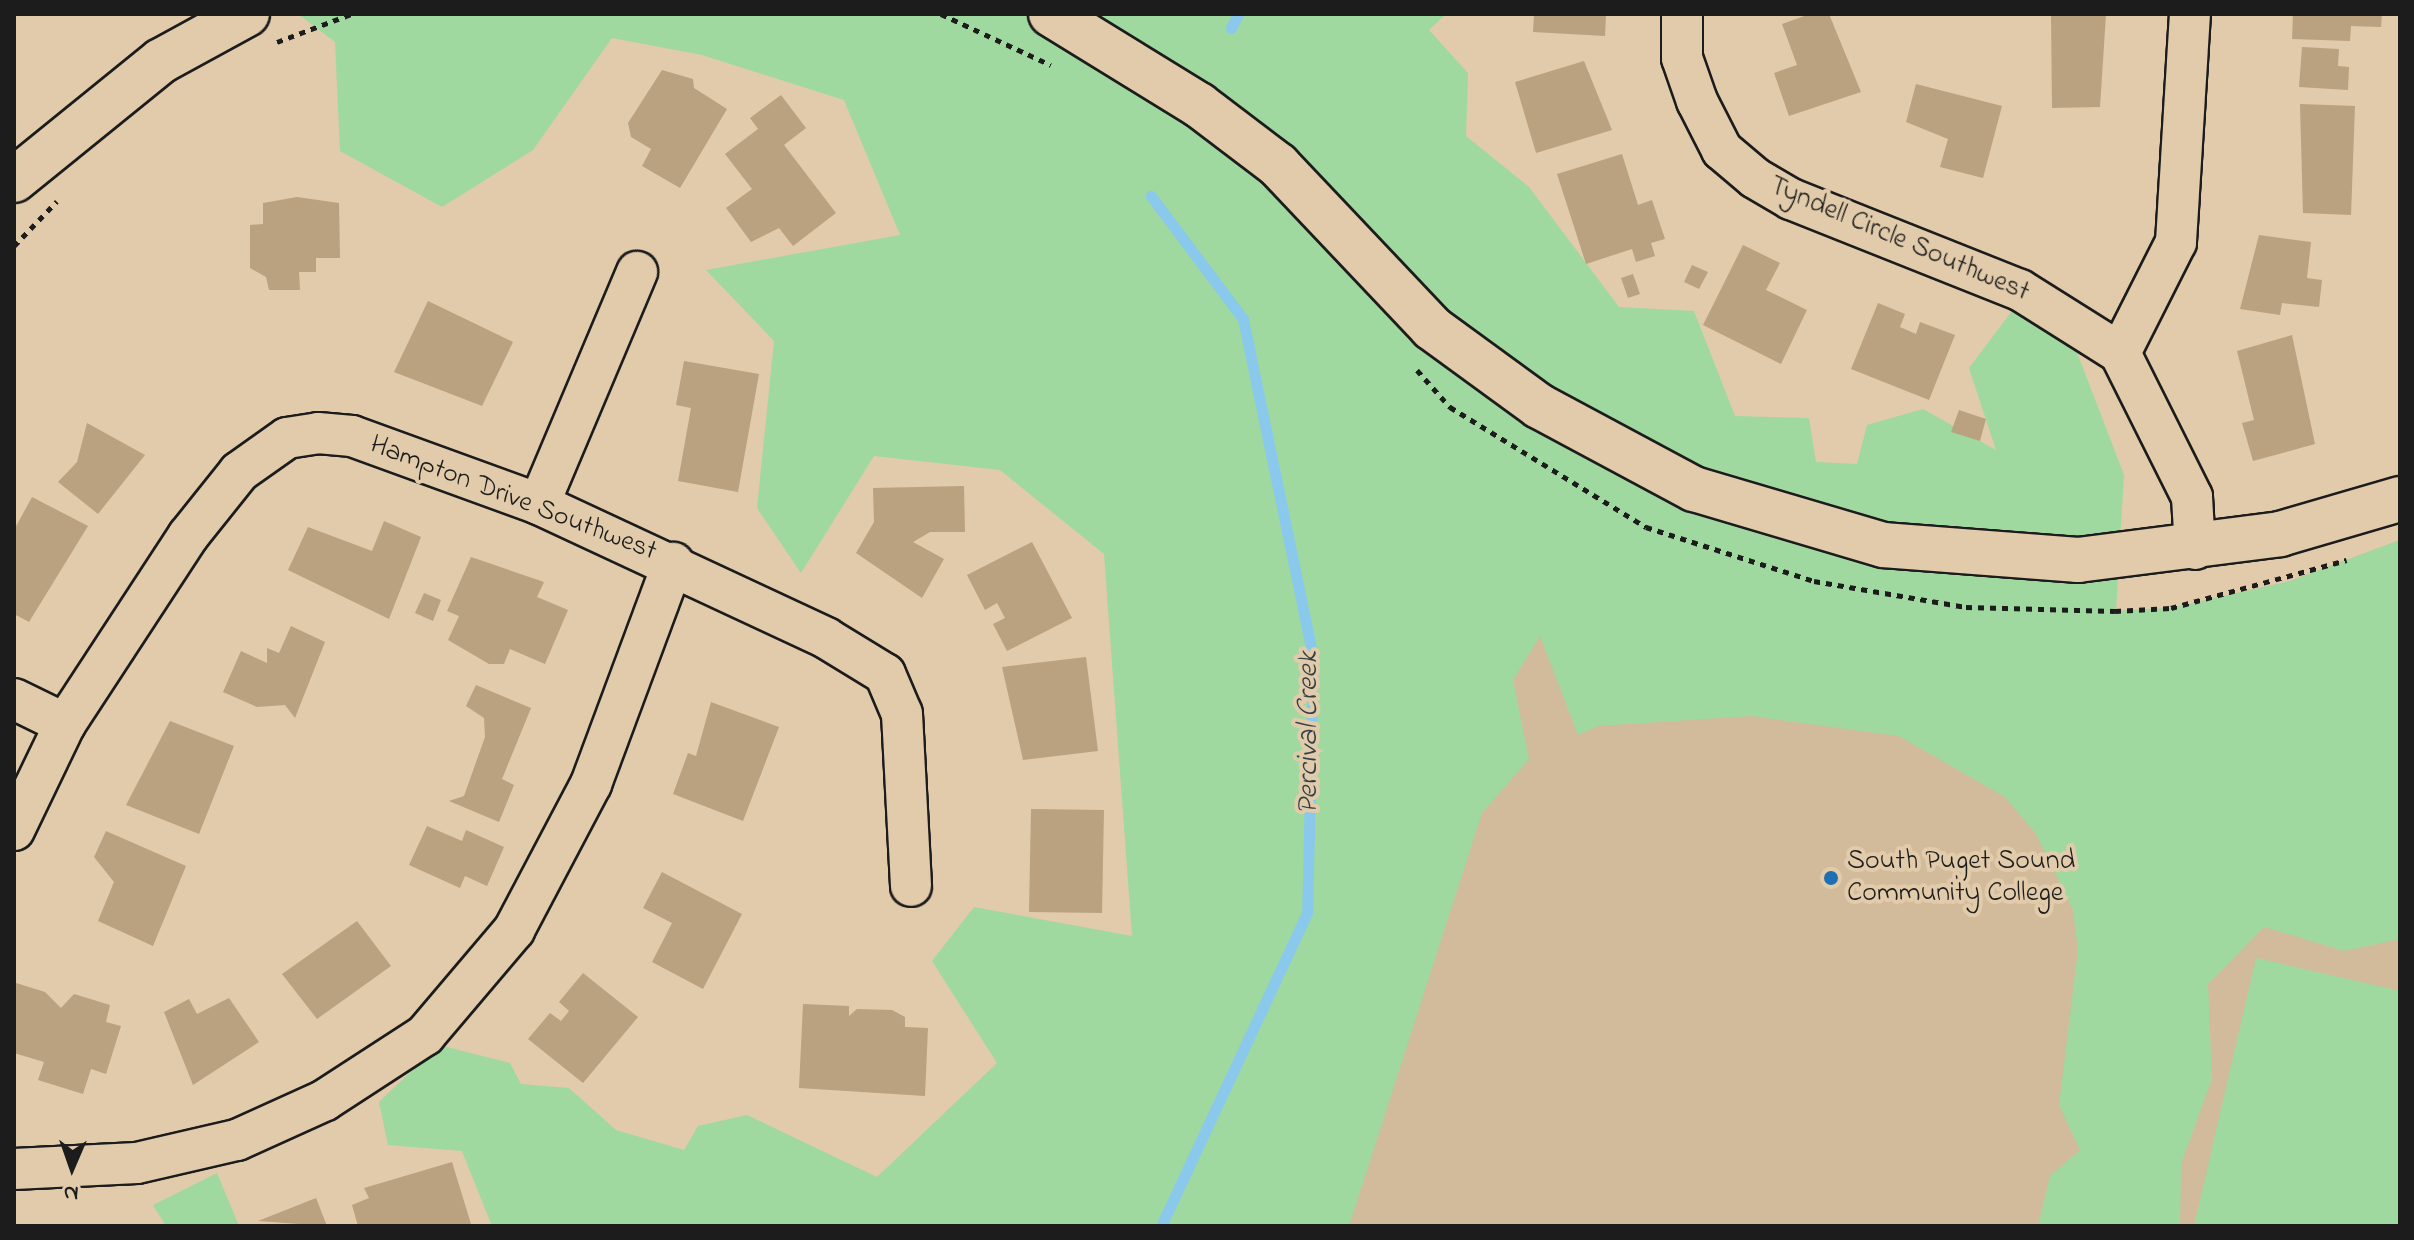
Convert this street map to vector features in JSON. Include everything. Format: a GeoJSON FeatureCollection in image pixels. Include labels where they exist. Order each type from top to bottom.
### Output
{"type":"FeatureCollection","features":[{"type":"Feature","properties":{"kind":"street"},"geometry":{"type":"LineString","coordinates":[[1051,14],[1199,105],[1278,165],[1432,328],[1539,406],[1694,489],[1883,545],[1982,558],[2078,560],[2195,549],[2400,499]]}},
{"type":"Feature","properties":{"kind":"street","name":"Tyndell Circle Southwest"},"geometry":{"type":"LineString","coordinates":[[1682,14],[1682,58],[1697,101],[1722,150],[1755,178],[1791,199],[2020,290],[2120,353]]}},
{"type":"Feature","properties":{"kind":"street"},"geometry":{"type":"LineString","coordinates":[[2190,14],[2176,242],[2120,353],[2192,497],[2195,549]]}},
{"type":"Feature","properties":{"kind":"street"},"geometry":{"type":"LineString","coordinates":[[14,180],[161,61],[257,30]]}},
{"type":"Feature","properties":{"kind":"street"},"geometry":{"type":"LineString","coordinates":[[539,504],[637,272]]}},
{"type":"Feature","properties":{"kind":"street","name":"Hampton Drive Southwest"},"geometry":{"type":"LineString","coordinates":[[14,830],[65,724],[188,536],[239,472],[287,438],[352,436],[539,504],[673,563],[591,784],[514,930],[425,1035],[325,1100],[237,1140],[137,1163],[14,1169]]}},
{"type":"Feature","properties":{"kind":"street"},"geometry":{"type":"LineString","coordinates":[[673,563],[885,674],[902,714],[911,886]]}},
{"type":"Feature","properties":{"kind":"street"},"geometry":{"type":"LineString","coordinates":[[14,699],[65,724]]}},
{"type":"Feature","properties":{"kind":"path"},"geometry":{"type":"LineString","coordinates":[[257,30],[351,14]]}},
{"type":"Feature","properties":{"kind":"path"},"geometry":{"type":"LineString","coordinates":[[14,246],[69,188]]}},
{"type":"Feature","properties":{"kind":"shaded area","name":"South Puget Sound Community College"},"geometry":{"type":"Polygon","coordinates":[[[1278,211],[2115,611],[2171,608],[2290,581],[2400,540],[2400,1226],[1232,1226],[1278,211]]]}},
{"type":"Feature","properties":{"kind":"green space"},"geometry":{"type":"Polygon","coordinates":[[[298,14],[1446,14],[1429,30],[1468,73],[1466,136],[1529,187],[1619,307],[1694,311],[1735,416],[1809,418],[1816,462],[1857,464],[1867,425],[1923,409],[1996,450],[1969,368],[2015,307],[2075,347],[2124,475],[2116,611],[2171,608],[2290,581],[2400,540],[2400,939],[2344,951],[2264,927],[2208,984],[2212,1079],[2181,1164],[2180,1226],[2038,1226],[2050,1176],[2080,1150],[2059,1105],[2078,950],[2073,910],[2036,834],[2005,797],[1899,736],[1751,716],[1598,726],[1578,735],[1540,636],[1513,680],[1529,759],[1482,813],[1349,1226],[492,1226],[462,1151],[388,1145],[379,1102],[439,1045],[510,1063],[521,1084],[569,1088],[616,1130],[684,1150],[698,1126],[747,1115],[877,1177],[997,1063],[932,961],[974,907],[1132,936],[1104,554],[1000,470],[874,456],[801,573],[757,508],[774,341],[706,270],[900,235],[844,100],[702,55],[612,38],[533,150],[442,207],[340,151],[335,42],[298,14]]]}},
{"type":"Feature","properties":{"kind":"green space"},"geometry":{"type":"Polygon","coordinates":[[[2256,958],[2400,991],[2400,1226],[2194,1226],[2256,958]]]}},
{"type":"Feature","properties":{"kind":"green space"},"geometry":{"type":"Polygon","coordinates":[[[217,1173],[239,1226],[166,1226],[153,1205],[217,1173]]]}},
{"type":"Feature","properties":{"kind":"building"},"geometry":{"type":"Polygon","coordinates":[[[1534,14],[1606,14],[1605,36],[1533,32],[1534,14]]]}},
{"type":"Feature","properties":{"kind":"building"},"geometry":{"type":"Polygon","coordinates":[[[1810,14],[1829,14],[1861,92],[1789,116],[1774,73],[1797,65],[1782,24],[1810,14]]]}},
{"type":"Feature","properties":{"kind":"building"},"geometry":{"type":"Polygon","coordinates":[[[2051,14],[2106,14],[2100,107],[2052,108],[2051,14]]]}},
{"type":"Feature","properties":{"kind":"building"},"geometry":{"type":"Polygon","coordinates":[[[2293,14],[2382,14],[2381,27],[2351,26],[2350,41],[2292,39],[2293,14]]]}},
{"type":"Feature","properties":{"kind":"building"},"geometry":{"type":"Polygon","coordinates":[[[2302,47],[2339,49],[2338,66],[2349,67],[2348,90],[2299,87],[2302,47]]]}},
{"type":"Feature","properties":{"kind":"building"},"geometry":{"type":"Polygon","coordinates":[[[1584,61],[1612,130],[1536,153],[1515,82],[1584,61]]]}},
{"type":"Feature","properties":{"kind":"building"},"geometry":{"type":"Polygon","coordinates":[[[662,70],[693,79],[694,88],[727,109],[680,188],[642,166],[651,149],[631,137],[628,123],[662,70]]]}},
{"type":"Feature","properties":{"kind":"building"},"geometry":{"type":"Polygon","coordinates":[[[1916,84],[2002,106],[1983,178],[1940,167],[1948,139],[1906,122],[1916,84]]]}},
{"type":"Feature","properties":{"kind":"building"},"geometry":{"type":"Polygon","coordinates":[[[781,95],[806,128],[784,145],[836,213],[793,246],[779,228],[751,242],[726,208],[752,189],[725,154],[758,129],[750,118],[781,95]]]}},
{"type":"Feature","properties":{"kind":"building"},"geometry":{"type":"Polygon","coordinates":[[[2300,104],[2355,106],[2351,215],[2303,213],[2300,104]]]}},
{"type":"Feature","properties":{"kind":"building"},"geometry":{"type":"Polygon","coordinates":[[[1622,154],[1638,205],[1652,200],[1665,239],[1651,243],[1655,256],[1636,262],[1632,249],[1586,264],[1557,174],[1622,154]]]}},
{"type":"Feature","properties":{"kind":"building"},"geometry":{"type":"Polygon","coordinates":[[[297,197],[339,203],[340,258],[316,258],[316,272],[299,272],[300,290],[269,290],[266,277],[250,268],[250,225],[263,224],[263,203],[297,197]]]}},
{"type":"Feature","properties":{"kind":"building"},"geometry":{"type":"Polygon","coordinates":[[[2259,235],[2311,242],[2307,278],[2322,280],[2319,307],[2282,303],[2280,315],[2240,309],[2259,235]]]}},
{"type":"Feature","properties":{"kind":"building"},"geometry":{"type":"Polygon","coordinates":[[[1743,245],[1780,263],[1766,290],[1807,310],[1781,364],[1703,325],[1743,245]]]}},
{"type":"Feature","properties":{"kind":"building"},"geometry":{"type":"Polygon","coordinates":[[[1692,265],[1708,272],[1699,289],[1684,282],[1692,265]]]}},
{"type":"Feature","properties":{"kind":"building"},"geometry":{"type":"Polygon","coordinates":[[[1633,274],[1640,294],[1628,298],[1621,278],[1633,274]]]}},
{"type":"Feature","properties":{"kind":"building"},"geometry":{"type":"Polygon","coordinates":[[[428,301],[513,342],[482,406],[394,372],[428,301]]]}},
{"type":"Feature","properties":{"kind":"building"},"geometry":{"type":"Polygon","coordinates":[[[1878,303],[1905,314],[1900,327],[1916,334],[1920,322],[1955,335],[1929,400],[1851,369],[1878,303]]]}},
{"type":"Feature","properties":{"kind":"building"},"geometry":{"type":"Polygon","coordinates":[[[2292,335],[2315,444],[2253,461],[2242,423],[2254,420],[2237,351],[2292,335]]]}},
{"type":"Feature","properties":{"kind":"building"},"geometry":{"type":"Polygon","coordinates":[[[684,361],[759,374],[738,492],[678,481],[691,408],[676,405],[684,361]]]}},
{"type":"Feature","properties":{"kind":"building"},"geometry":{"type":"Polygon","coordinates":[[[1959,410],[1986,419],[1980,441],[1951,432],[1959,410]]]}},
{"type":"Feature","properties":{"kind":"building"},"geometry":{"type":"Polygon","coordinates":[[[87,423],[145,455],[98,514],[58,482],[77,462],[87,423]]]}},
{"type":"Feature","properties":{"kind":"building"},"geometry":{"type":"Polygon","coordinates":[[[964,486],[965,532],[930,532],[913,542],[944,559],[922,598],[856,553],[874,522],[873,488],[964,486]]]}},
{"type":"Feature","properties":{"kind":"building"},"geometry":{"type":"Polygon","coordinates":[[[32,497],[88,526],[29,622],[14,614],[14,530],[32,497]]]}},
{"type":"Feature","properties":{"kind":"building"},"geometry":{"type":"Polygon","coordinates":[[[384,521],[421,537],[389,619],[288,570],[308,527],[372,551],[384,521]]]}},
{"type":"Feature","properties":{"kind":"building"},"geometry":{"type":"Polygon","coordinates":[[[1032,542],[1072,618],[1007,651],[993,624],[1005,618],[997,603],[985,610],[967,575],[1032,542]]]}},
{"type":"Feature","properties":{"kind":"building"},"geometry":{"type":"Polygon","coordinates":[[[471,557],[544,582],[537,597],[568,610],[545,664],[510,649],[504,664],[489,664],[448,640],[459,616],[447,611],[471,557]]]}},
{"type":"Feature","properties":{"kind":"building"},"geometry":{"type":"Polygon","coordinates":[[[424,593],[441,600],[433,621],[415,613],[424,593]]]}},
{"type":"Feature","properties":{"kind":"building"},"geometry":{"type":"Polygon","coordinates":[[[291,626],[325,642],[295,718],[285,705],[257,707],[223,692],[241,651],[267,663],[267,648],[279,653],[291,626]]]}},
{"type":"Feature","properties":{"kind":"building"},"geometry":{"type":"Polygon","coordinates":[[[1086,657],[1098,751],[1023,760],[1002,667],[1086,657]]]}},
{"type":"Feature","properties":{"kind":"building"},"geometry":{"type":"Polygon","coordinates":[[[476,685],[531,708],[502,779],[514,785],[499,822],[449,801],[464,796],[485,737],[484,718],[466,706],[476,685]]]}},
{"type":"Feature","properties":{"kind":"building"},"geometry":{"type":"Polygon","coordinates":[[[711,702],[779,727],[743,821],[673,794],[688,753],[696,756],[711,702]]]}},
{"type":"Feature","properties":{"kind":"building"},"geometry":{"type":"Polygon","coordinates":[[[170,721],[234,746],[199,834],[126,805],[170,721]]]}},
{"type":"Feature","properties":{"kind":"building"},"geometry":{"type":"Polygon","coordinates":[[[1031,809],[1104,810],[1102,913],[1029,912],[1031,809]]]}},
{"type":"Feature","properties":{"kind":"building"},"geometry":{"type":"Polygon","coordinates":[[[427,826],[462,841],[466,830],[504,847],[487,886],[465,876],[460,888],[409,865],[427,826]]]}},
{"type":"Feature","properties":{"kind":"building"},"geometry":{"type":"Polygon","coordinates":[[[106,831],[186,866],[153,946],[98,921],[114,882],[94,857],[106,831]]]}},
{"type":"Feature","properties":{"kind":"building"},"geometry":{"type":"Polygon","coordinates":[[[662,872],[742,914],[703,989],[652,962],[672,923],[643,908],[662,872]]]}},
{"type":"Feature","properties":{"kind":"building"},"geometry":{"type":"Polygon","coordinates":[[[357,921],[391,966],[317,1019],[282,974],[357,921]]]}},
{"type":"Feature","properties":{"kind":"building"},"geometry":{"type":"Polygon","coordinates":[[[583,973],[638,1017],[583,1083],[528,1039],[550,1013],[561,1021],[569,1011],[559,1002],[583,973]]]}},
{"type":"Feature","properties":{"kind":"building"},"geometry":{"type":"Polygon","coordinates":[[[16,983],[45,992],[61,1008],[74,994],[110,1005],[106,1022],[121,1026],[106,1074],[91,1069],[83,1094],[38,1080],[44,1062],[14,1053],[16,983]]]}},
{"type":"Feature","properties":{"kind":"building"},"geometry":{"type":"Polygon","coordinates":[[[229,998],[259,1042],[193,1085],[164,1012],[189,999],[197,1014],[229,998]]]}},
{"type":"Feature","properties":{"kind":"building"},"geometry":{"type":"Polygon","coordinates":[[[803,1004],[849,1006],[849,1016],[857,1009],[892,1010],[905,1017],[905,1027],[928,1028],[925,1096],[799,1088],[803,1004]]]}},
{"type":"Feature","properties":{"kind":"building"},"geometry":{"type":"Polygon","coordinates":[[[452,1162],[471,1224],[358,1226],[352,1205],[369,1198],[364,1188],[452,1162]]]}},
{"type":"Feature","properties":{"kind":"building"},"geometry":{"type":"Polygon","coordinates":[[[316,1198],[327,1226],[258,1221],[316,1198]]]}},
{"type":"Feature","properties":{"kind":"waterway","name":"Percival Creek"},"geometry":{"type":"LineString","coordinates":[[1231,28],[1238,14]]}},
{"type":"Feature","properties":{"kind":"waterway","name":"Percival Creek"},"geometry":{"type":"LineString","coordinates":[[1151,196],[1243,319],[1313,657],[1307,913],[1161,1226]]}},
{"type":"Feature","properties":{"kind":"place","name":"South Puget Sound Community College"},"geometry":{"type":"Point","coordinates":[1831,878]}}]}
